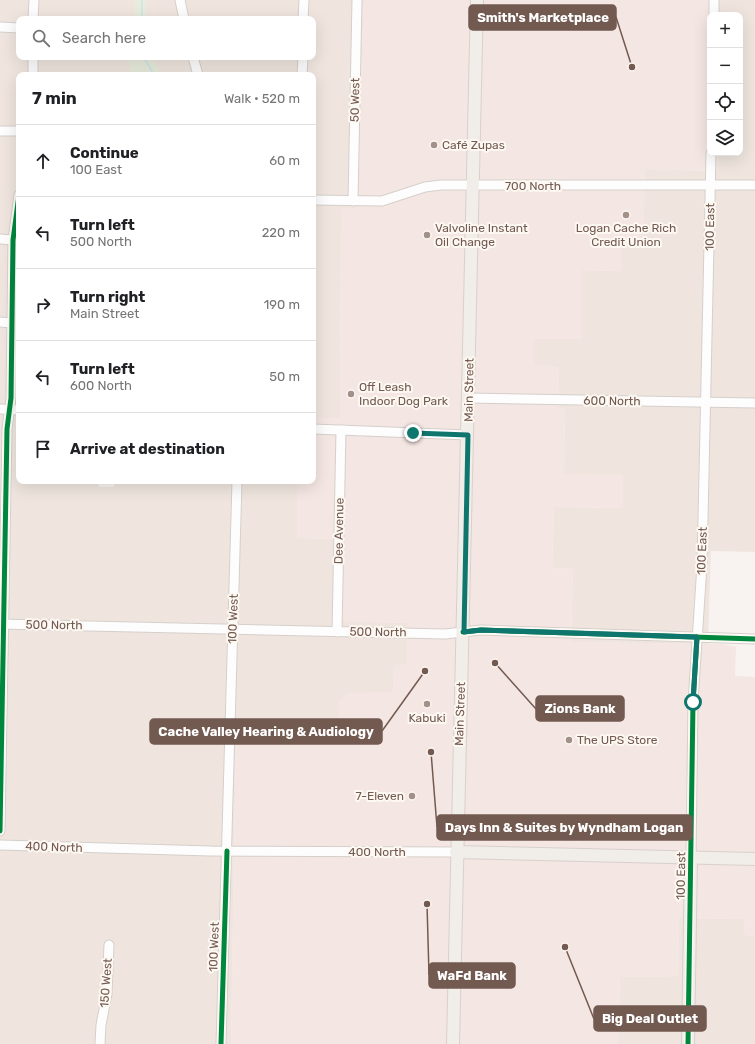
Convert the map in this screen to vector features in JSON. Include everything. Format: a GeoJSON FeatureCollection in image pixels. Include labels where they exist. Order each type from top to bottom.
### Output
{"type":"FeatureCollection","features":[{"type":"Feature","properties":{"kind":"main road","name":"Main Street"},"geometry":{"type":"LineString","coordinates":[[453,1044],[456,852],[464,632],[477,0]]}},
{"type":"Feature","properties":{"kind":"main road","name":"400 North"},"geometry":{"type":"LineString","coordinates":[[456,852],[755,859]]}},
{"type":"Feature","properties":{"kind":"main road","name":"100 East"},"geometry":{"type":"LineString","coordinates":[[688,1044],[691,858]]}},
{"type":"Feature","properties":{"kind":"street"},"geometry":{"type":"LineString","coordinates":[[33,16],[34,0]]}},
{"type":"Feature","properties":{"kind":"street"},"geometry":{"type":"LineString","coordinates":[[180,0],[183,16]]}},
{"type":"Feature","properties":{"kind":"street"},"geometry":{"type":"LineString","coordinates":[[303,16],[304,0]]}},
{"type":"Feature","properties":{"kind":"street","name":"50 West"},"geometry":{"type":"LineString","coordinates":[[354,201],[357,0]]}},
{"type":"Feature","properties":{"kind":"street"},"geometry":{"type":"LineString","coordinates":[[714,0],[714,12]]}},
{"type":"Feature","properties":{"kind":"street"},"geometry":{"type":"LineString","coordinates":[[0,27],[16,28]]}},
{"type":"Feature","properties":{"kind":"street"},"geometry":{"type":"LineString","coordinates":[[33,60],[33,72]]}},
{"type":"Feature","properties":{"kind":"street"},"geometry":{"type":"LineString","coordinates":[[194,60],[197,72]]}},
{"type":"Feature","properties":{"kind":"street"},"geometry":{"type":"LineString","coordinates":[[302,72],[303,60]]}},
{"type":"Feature","properties":{"kind":"street"},"geometry":{"type":"LineString","coordinates":[[0,131],[16,131]]}},
{"type":"Feature","properties":{"kind":"street","name":"100 East"},"geometry":{"type":"LineString","coordinates":[[691,858],[693,702],[697,637],[700,621],[702,565],[711,156]]}},
{"type":"Feature","properties":{"kind":"street","name":"700 North"},"geometry":{"type":"LineString","coordinates":[[316,200],[382,201],[425,188],[441,185],[755,185]]}},
{"type":"Feature","properties":{"kind":"street"},"geometry":{"type":"LineString","coordinates":[[0,831],[6,437],[15,410],[12,323],[13,240],[16,218]]}},
{"type":"Feature","properties":{"kind":"street"},"geometry":{"type":"LineString","coordinates":[[0,239],[13,240]]}},
{"type":"Feature","properties":{"kind":"street"},"geometry":{"type":"LineString","coordinates":[[0,322],[12,323]]}},
{"type":"Feature","properties":{"kind":"street","name":"600 North"},"geometry":{"type":"LineString","coordinates":[[468,398],[755,403]]}},
{"type":"Feature","properties":{"kind":"street"},"geometry":{"type":"LineString","coordinates":[[0,409],[15,410]]}},
{"type":"Feature","properties":{"kind":"street"},"geometry":{"type":"LineString","coordinates":[[316,429],[468,435]]}},
{"type":"Feature","properties":{"kind":"street","name":"Dee Avenue"},"geometry":{"type":"LineString","coordinates":[[337,632],[341,430]]}},
{"type":"Feature","properties":{"kind":"street","name":"100 West"},"geometry":{"type":"LineString","coordinates":[[222,1044],[232,629],[238,484]]}},
{"type":"Feature","properties":{"kind":"street","name":"500 North"},"geometry":{"type":"LineString","coordinates":[[2,624],[445,634],[481,630],[755,639]]}},
{"type":"Feature","properties":{"kind":"street","name":"400 North"},"geometry":{"type":"LineString","coordinates":[[0,845],[227,851],[456,852]]}},
{"type":"Feature","properties":{"kind":"street","name":"150 West"},"geometry":{"type":"LineString","coordinates":[[100,1044],[101,1025],[107,994],[109,945]]}},
{"type":"Feature","properties":{"kind":"shaded area"},"geometry":{"type":"Polygon","coordinates":[[[0,0],[364,0],[356,208],[341,210],[340,419],[316,418],[316,72],[16,72],[16,484],[98,484],[99,487],[114,487],[114,484],[297,484],[297,538],[345,539],[343,621],[408,623],[407,665],[394,665],[393,692],[338,703],[338,732],[236,729],[231,1044],[0,1044],[0,0]]]}},
{"type":"Feature","properties":{"kind":"shaded area"},"geometry":{"type":"Polygon","coordinates":[[[364,0],[719,0],[719,12],[707,12],[707,156],[718,156],[717,171],[645,169],[643,247],[621,247],[621,271],[582,270],[582,339],[534,339],[534,366],[559,367],[558,408],[565,408],[564,474],[623,475],[623,508],[554,507],[552,568],[573,569],[571,642],[722,644],[736,647],[735,676],[755,677],[755,936],[745,936],[744,919],[679,918],[678,976],[620,977],[618,1044],[231,1044],[236,729],[338,732],[338,703],[347,693],[393,692],[394,665],[407,664],[407,623],[342,621],[345,539],[297,538],[297,484],[316,484],[316,418],[340,418],[341,209],[356,208],[364,0]]]}},
{"type":"Feature","properties":{"kind":"shaded area"},"geometry":{"type":"Polygon","coordinates":[[[719,0],[755,0],[755,552],[711,551],[708,644],[571,642],[573,569],[552,568],[554,507],[623,508],[622,475],[564,475],[565,408],[558,408],[559,367],[534,366],[534,339],[582,339],[582,270],[621,271],[621,247],[643,247],[645,169],[717,171],[718,156],[743,156],[743,12],[719,12],[719,0]]]}},
{"type":"Feature","properties":{"kind":"shaded area"},"geometry":{"type":"Polygon","coordinates":[[[679,918],[744,919],[745,936],[755,936],[755,1044],[618,1044],[620,977],[678,976],[679,918]]]}},
{"type":"Feature","properties":{"kind":"green space"},"geometry":{"type":"Polygon","coordinates":[[[134,0],[146,0],[146,16],[134,16],[134,0]]]}},
{"type":"Feature","properties":{"kind":"green space"},"geometry":{"type":"Polygon","coordinates":[[[129,60],[154,60],[159,69],[159,72],[130,72],[129,60]]]}},
{"type":"Feature","properties":{"kind":"waterway"},"geometry":{"type":"LineString","coordinates":[[142,0],[142,16]]}},
{"type":"Feature","properties":{"kind":"waterway"},"geometry":{"type":"LineString","coordinates":[[146,60],[152,72]]}},
{"type":"Feature","properties":{"kind":"cycle path"},"geometry":{"type":"LineString","coordinates":[[0,831],[7,429],[11,398],[13,240],[16,218]]}},
{"type":"Feature","properties":{"kind":"cycle path"},"geometry":{"type":"LineString","coordinates":[[463,632],[481,630],[755,639]]}},
{"type":"Feature","properties":{"kind":"cycle path"},"geometry":{"type":"LineString","coordinates":[[688,1044],[693,702],[697,637]]}},
{"type":"Feature","properties":{"kind":"cycle path"},"geometry":{"type":"LineString","coordinates":[[221,1044],[227,851]]}},
{"type":"Feature","properties":{"kind":"place","name":"Smith's Marketplace"},"geometry":{"type":"Point","coordinates":[632,67]}},
{"type":"Feature","properties":{"kind":"place","name":"Café Zupas"},"geometry":{"type":"Point","coordinates":[434,145]}},
{"type":"Feature","properties":{"kind":"place","name":"Logan Cache Rich Credit Union"},"geometry":{"type":"Point","coordinates":[626,215]}},
{"type":"Feature","properties":{"kind":"place","name":"Valvoline Instant Oil Change"},"geometry":{"type":"Point","coordinates":[427,235]}},
{"type":"Feature","properties":{"kind":"place","name":"Off Leash Indoor Dog Park"},"geometry":{"type":"Point","coordinates":[351,394]}},
{"type":"Feature","properties":{"kind":"place","name":"Zions Bank"},"geometry":{"type":"Point","coordinates":[495,663]}},
{"type":"Feature","properties":{"kind":"place","name":"Cache Valley Hearing & Audiology"},"geometry":{"type":"Point","coordinates":[425,671]}},
{"type":"Feature","properties":{"kind":"place","name":"Kabuki"},"geometry":{"type":"Point","coordinates":[427,704]}},
{"type":"Feature","properties":{"kind":"place","name":"The UPS Store"},"geometry":{"type":"Point","coordinates":[569,740]}},
{"type":"Feature","properties":{"kind":"place","name":"Days Inn & Suites by Wyndham Logan"},"geometry":{"type":"Point","coordinates":[431,752]}},
{"type":"Feature","properties":{"kind":"place","name":"7-Eleven"},"geometry":{"type":"Point","coordinates":[412,796]}},
{"type":"Feature","properties":{"kind":"place","name":"WaFd Bank"},"geometry":{"type":"Point","coordinates":[427,904]}},
{"type":"Feature","properties":{"kind":"place","name":"Big Deal Outlet"},"geometry":{"type":"Point","coordinates":[565,947]}},
{"type":"Feature","properties":{"kind":"route"},"geometry":{"type":"LineString","coordinates":[[413,433],[468,435],[464,632],[481,630],[697,637],[693,702]]}}]}
